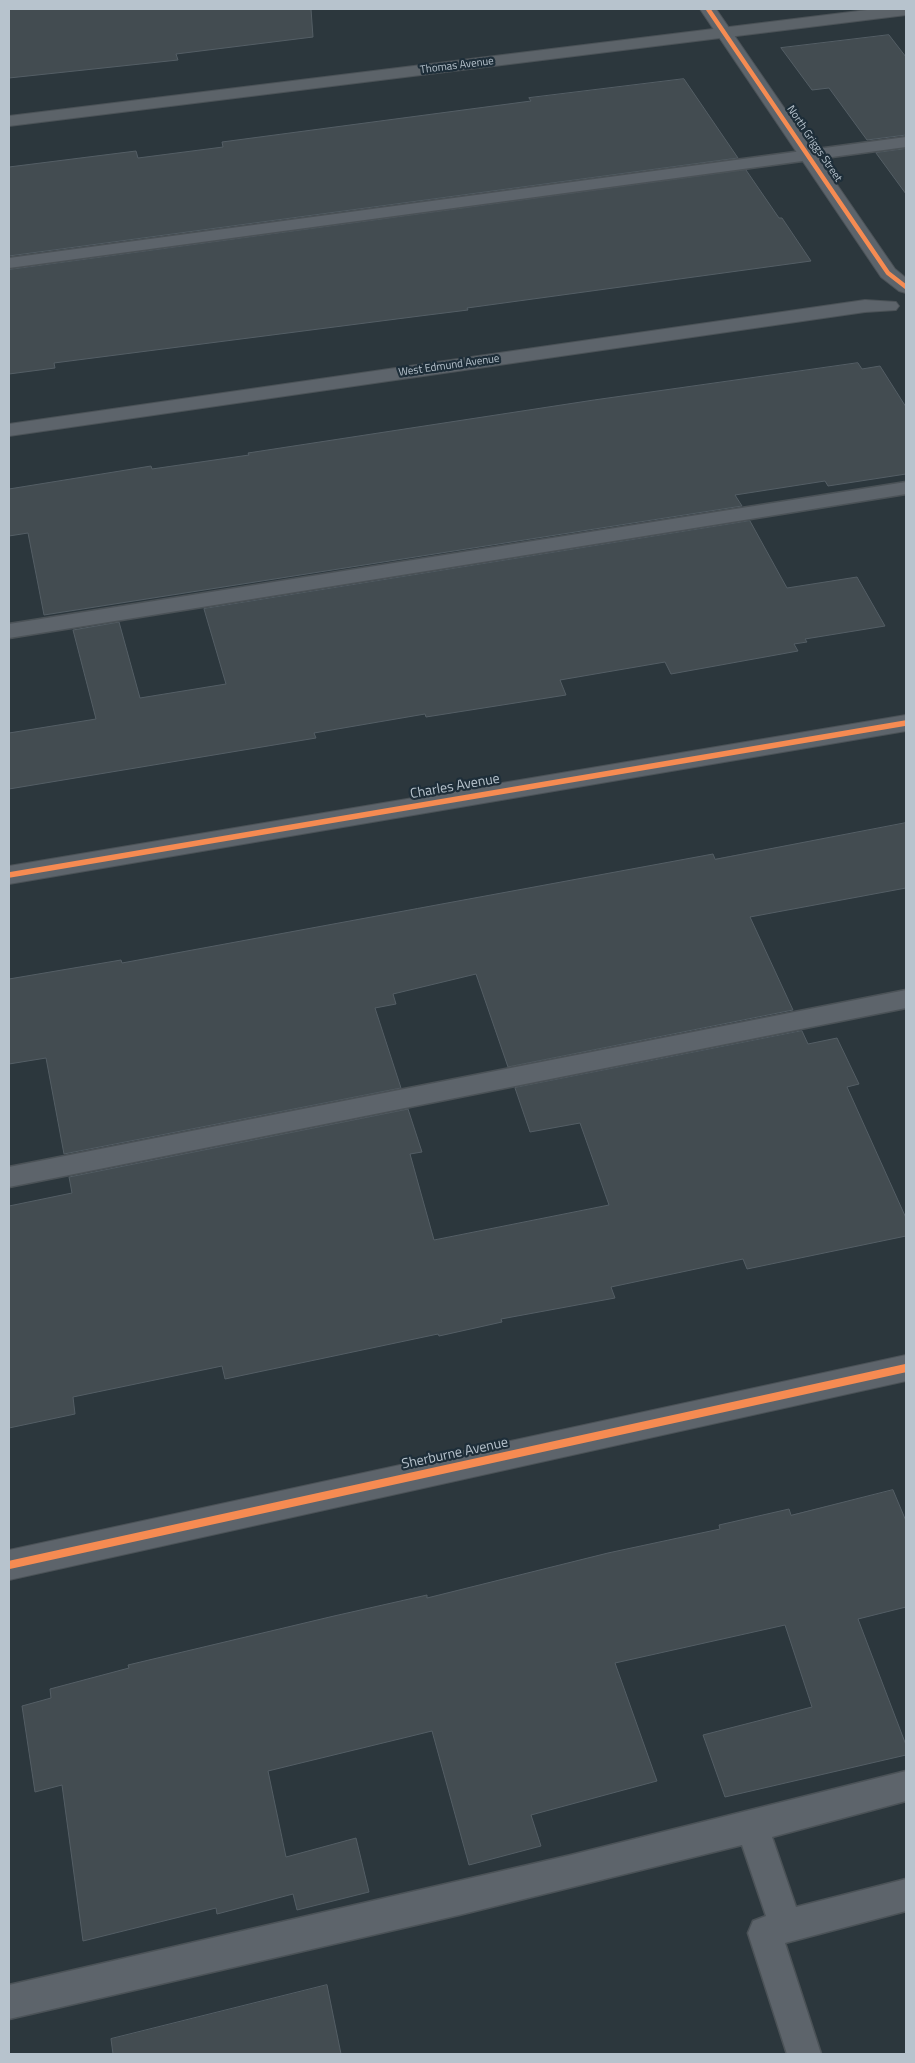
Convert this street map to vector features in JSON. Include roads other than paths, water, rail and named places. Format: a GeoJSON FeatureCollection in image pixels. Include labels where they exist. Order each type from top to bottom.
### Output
{"type":"FeatureCollection","features":[{"type":"Feature","properties":{"kind":"street","name":"North Griggs Street"},"geometry":{"type":"LineString","coordinates":[[708,9],[809,154],[888,273],[906,288]]}},
{"type":"Feature","properties":{"kind":"street","name":"Thomas Avenue"},"geometry":{"type":"LineString","coordinates":[[9,122],[906,10]]}},
{"type":"Feature","properties":{"kind":"street"},"geometry":{"type":"LineString","coordinates":[[898,311],[889,297],[906,288]]}},
{"type":"Feature","properties":{"kind":"street","name":"West Edmund Avenue"},"geometry":{"type":"LineString","coordinates":[[9,430],[855,307],[898,311]]}},
{"type":"Feature","properties":{"kind":"street","name":"Charles Avenue"},"geometry":{"type":"LineString","coordinates":[[9,875],[906,723]]}},
{"type":"Feature","properties":{"kind":"street","name":"Sherburne Avenue"},"geometry":{"type":"LineString","coordinates":[[9,1565],[906,1368]]}},
{"type":"Feature","properties":{"kind":"lane"},"geometry":{"type":"LineString","coordinates":[[9,263],[906,142]]}},
{"type":"Feature","properties":{"kind":"lane"},"geometry":{"type":"LineString","coordinates":[[9,631],[906,488]]}},
{"type":"Feature","properties":{"kind":"lane"},"geometry":{"type":"LineString","coordinates":[[9,1177],[906,999]]}},
{"type":"Feature","properties":{"kind":"lane"},"geometry":{"type":"LineString","coordinates":[[9,2002],[410,1910],[752,1827],[906,1786]]}},
{"type":"Feature","properties":{"kind":"lane"},"geometry":{"type":"LineString","coordinates":[[752,1827],[786,1926]]}},
{"type":"Feature","properties":{"kind":"lane"},"geometry":{"type":"LineString","coordinates":[[804,2054],[765,1933],[906,1895]]}}]}
